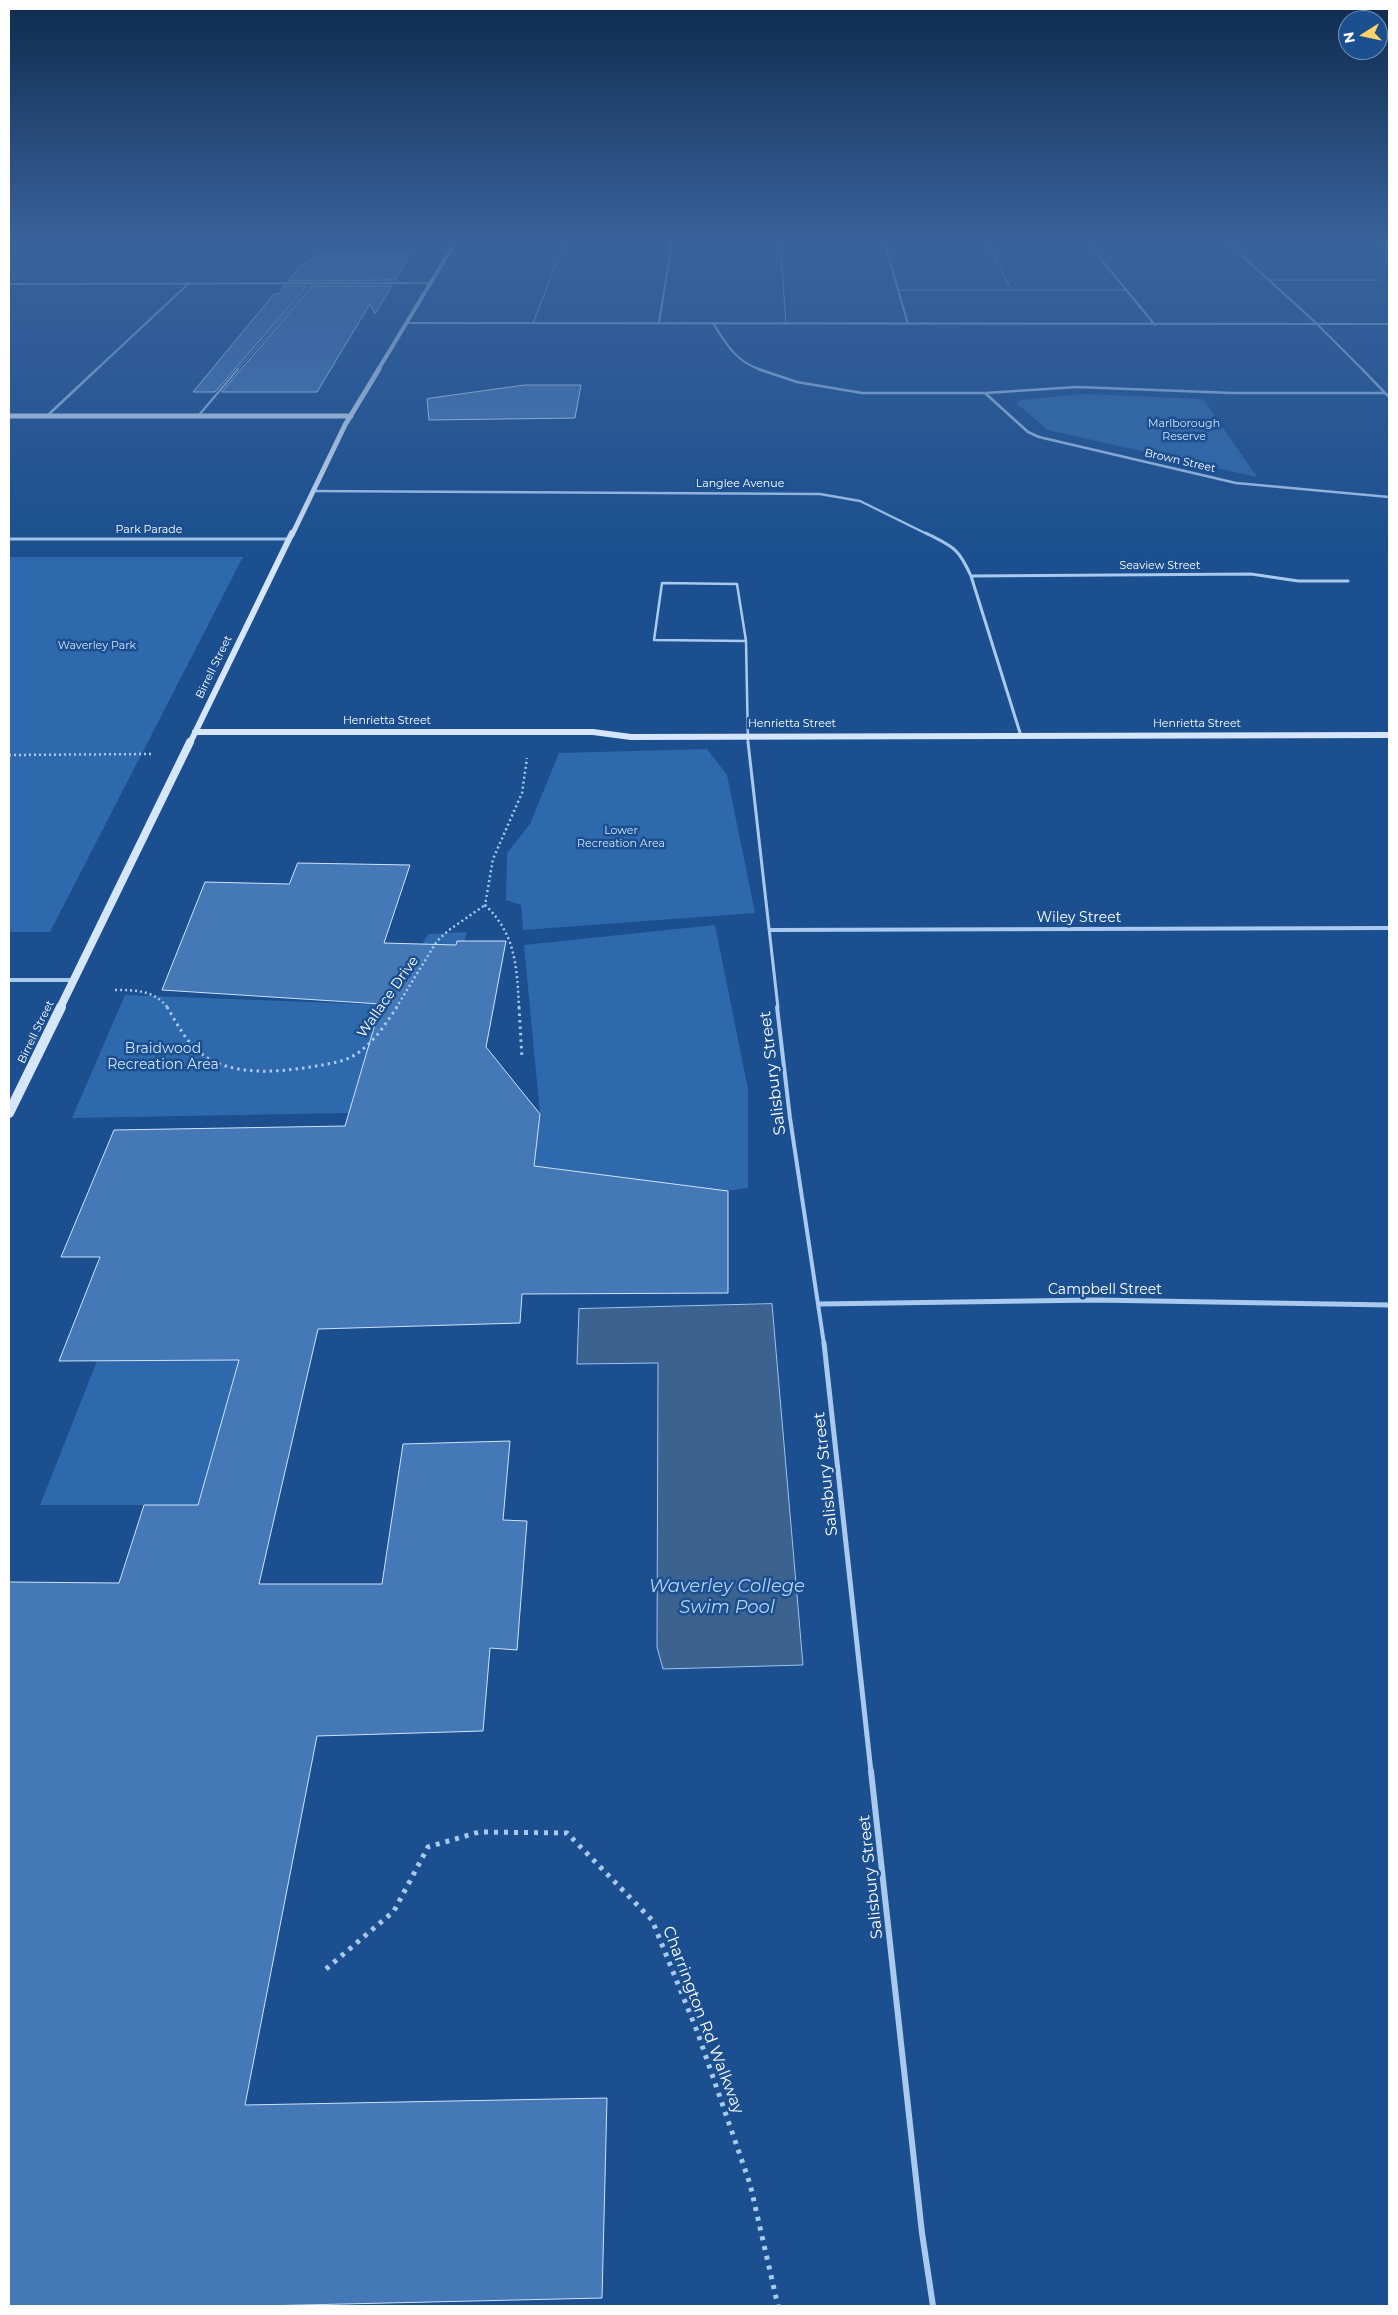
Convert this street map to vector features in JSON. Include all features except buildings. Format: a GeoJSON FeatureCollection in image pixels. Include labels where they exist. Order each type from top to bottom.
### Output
{"type":"FeatureCollection","features":[{"type":"Feature","properties":{"kind":"main road","name":"Birrell Street"},"geometry":{"type":"LineString","coordinates":[[9,1113],[313,491],[351,416],[392,349]]}},
{"type":"Feature","properties":{"kind":"main road"},"geometry":{"type":"LineString","coordinates":[[9,416],[351,416]]}},
{"type":"Feature","properties":{"kind":"main road","name":"Henrietta Street"},"geometry":{"type":"LineString","coordinates":[[195,732],[592,732],[631,737],[747,735],[1389,735]]}},
{"type":"Feature","properties":{"kind":"street"},"geometry":{"type":"LineString","coordinates":[[47,416],[119,349]]}},
{"type":"Feature","properties":{"kind":"street"},"geometry":{"type":"LineString","coordinates":[[729,349],[737,357],[754,368],[788,380],[836,390],[877,394],[985,393],[1077,387],[1233,393],[1385,393]]}},
{"type":"Feature","properties":{"kind":"street"},"geometry":{"type":"LineString","coordinates":[[1342,349],[1389,397]]}},
{"type":"Feature","properties":{"kind":"street","name":"Brown Street"},"geometry":{"type":"LineString","coordinates":[[985,393],[1028,432],[1039,437],[1236,483],[1389,497]]}},
{"type":"Feature","properties":{"kind":"street","name":"Langlee Avenue"},"geometry":{"type":"LineString","coordinates":[[313,491],[820,494],[860,501],[954,547],[962,556],[971,576],[1021,736]]}},
{"type":"Feature","properties":{"kind":"street","name":"Park Parade"},"geometry":{"type":"LineString","coordinates":[[9,539],[289,539]]}},
{"type":"Feature","properties":{"kind":"street","name":"Seaview Street"},"geometry":{"type":"LineString","coordinates":[[971,576],[1251,574],[1298,582],[1348,581]]}},
{"type":"Feature","properties":{"kind":"street","name":"Wiley Street"},"geometry":{"type":"LineString","coordinates":[[770,930],[1389,928]]}},
{"type":"Feature","properties":{"kind":"street"},"geometry":{"type":"LineString","coordinates":[[9,980],[74,980]]}},
{"type":"Feature","properties":{"kind":"street","name":"Campbell Street"},"geometry":{"type":"LineString","coordinates":[[820,1304],[1095,1300],[1389,1305]]}},
{"type":"Feature","properties":{"kind":"lane"},"geometry":{"type":"LineString","coordinates":[[199,415],[256,349]]}},
{"type":"Feature","properties":{"kind":"lane","name":"Salisbury Street"},"geometry":{"type":"LineString","coordinates":[[746,640],[654,640],[662,583],[737,584],[746,640],[747,735],[790,1118],[820,1304],[922,2233],[933,2306]]}},
{"type":"Feature","properties":{"kind":"path"},"geometry":{"type":"LineString","coordinates":[[522,1058],[518,1019],[517,977],[512,947],[500,920],[485,905],[486,885],[498,846],[511,823],[527,776],[527,732]]}},
{"type":"Feature","properties":{"kind":"path"},"geometry":{"type":"LineString","coordinates":[[9,755],[154,754]]}},
{"type":"Feature","properties":{"kind":"path","name":"Wallace Drive"},"geometry":{"type":"LineString","coordinates":[[115,990],[143,989],[167,1004],[180,1030],[199,1052],[228,1066],[269,1073],[311,1068],[352,1057],[366,1046],[404,996],[439,938],[485,905]]}},
{"type":"Feature","properties":{"kind":"path","name":"Charrington Rd Walkway"},"geometry":{"type":"LineString","coordinates":[[326,1969],[394,1911],[428,1847],[479,1832],[567,1833],[652,1920],[697,2032],[750,2184],[778,2306]]}},
{"type":"Feature","properties":{"kind":"green space","name":"Marlborough Reserve"},"geometry":{"type":"Polygon","coordinates":[[[1084,394],[1203,399],[1257,477],[1048,430],[1016,403],[1021,400],[1084,394]]]}},
{"type":"Feature","properties":{"kind":"green space","name":"Waverley Park"},"geometry":{"type":"Polygon","coordinates":[[[9,557],[243,557],[50,932],[9,932],[9,557]]]}},
{"type":"Feature","properties":{"kind":"green space","name":"Lower Recreation Area"},"geometry":{"type":"Polygon","coordinates":[[[707,749],[727,775],[755,913],[523,930],[521,905],[506,900],[507,853],[530,824],[559,753],[707,749]]]}},
{"type":"Feature","properties":{"kind":"green space"},"geometry":{"type":"Polygon","coordinates":[[[715,925],[748,1089],[748,1188],[551,1214],[534,1166],[540,1114],[524,945],[715,925]]]}},
{"type":"Feature","properties":{"kind":"green space","name":"Braidwood Recreation Area"},"geometry":{"type":"Polygon","coordinates":[[[467,932],[432,1047],[369,1046],[349,1113],[72,1118],[125,995],[390,1005],[428,934],[467,932]]]}},
{"type":"Feature","properties":{"kind":"green space"},"geometry":{"type":"Polygon","coordinates":[[[239,1360],[198,1505],[40,1505],[97,1361],[239,1360]]]}},
{"type":"Feature","properties":{"kind":"water","name":"Waverley College Swim Pool"},"geometry":{"type":"Polygon","coordinates":[[[772,1304],[803,1665],[663,1669],[657,1647],[658,1363],[577,1364],[579,1309],[772,1304]]]}}]}
